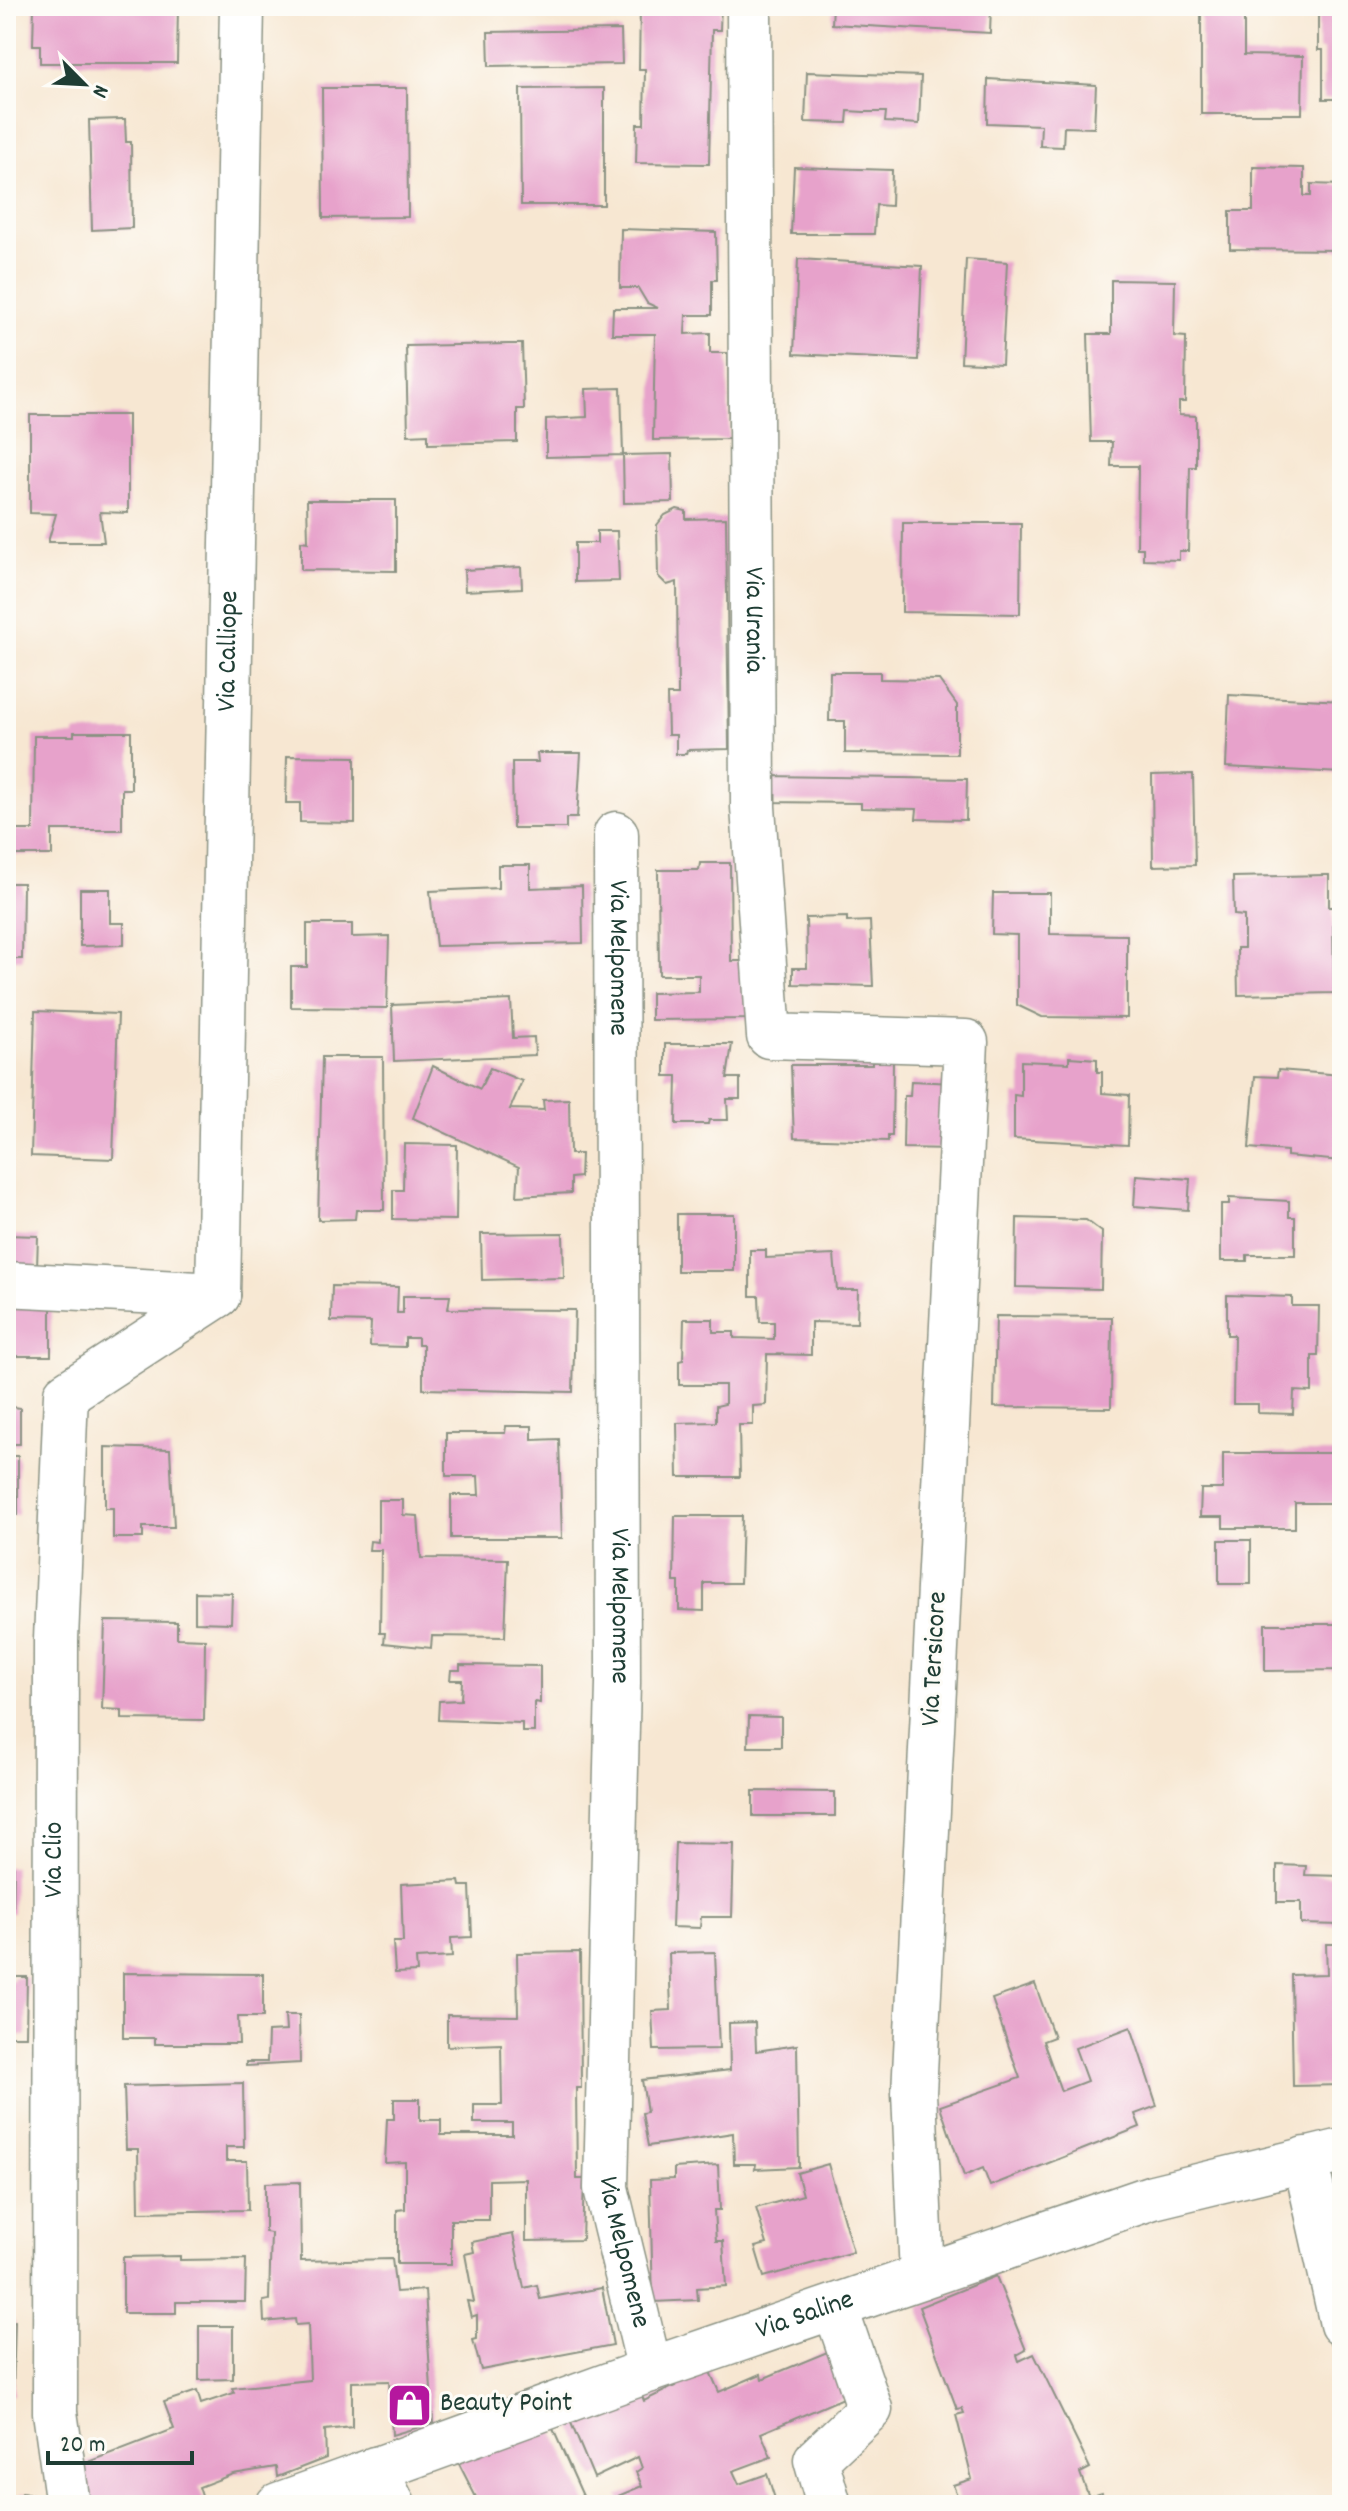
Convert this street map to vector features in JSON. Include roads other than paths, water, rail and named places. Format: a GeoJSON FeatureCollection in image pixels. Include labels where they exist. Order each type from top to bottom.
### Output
{"type":"FeatureCollection","features":[{"type":"Feature","properties":{"kind":"street","name":"Via Calliope"},"geometry":{"type":"LineString","coordinates":[[218,1295],[242,6]]}},
{"type":"Feature","properties":{"kind":"street","name":"Via Urania"},"geometry":{"type":"LineString","coordinates":[[749,6],[753,807],[769,1036],[966,1042]]}},
{"type":"Feature","properties":{"kind":"street","name":"Via Melpomene"},"geometry":{"type":"LineString","coordinates":[[616,834],[618,1683],[606,2188],[650,2370]]}},
{"type":"Feature","properties":{"kind":"street","name":"Via Tersicore"},"geometry":{"type":"LineString","coordinates":[[922,2276],[914,2093],[966,1042]]}},
{"type":"Feature","properties":{"kind":"street"},"geometry":{"type":"LineString","coordinates":[[6,1284],[218,1295]]}},
{"type":"Feature","properties":{"kind":"street","name":"Via Clio"},"geometry":{"type":"LineString","coordinates":[[68,2505],[55,2412],[56,1640],[66,1394],[218,1295]]}},
{"type":"Feature","properties":{"kind":"street"},"geometry":{"type":"LineString","coordinates":[[1324,2155],[1342,2324]]}},
{"type":"Feature","properties":{"kind":"street","name":"Via Saline"},"geometry":{"type":"LineString","coordinates":[[278,2505],[384,2487],[650,2370],[1153,2197],[1324,2155]]}},
{"type":"Feature","properties":{"kind":"street"},"geometry":{"type":"LineString","coordinates":[[829,2505],[816,2460],[870,2409],[835,2307]]}},
{"type":"Feature","properties":{"kind":"place","name":"Beauty Point"},"geometry":{"type":"Point","coordinates":[409,2405]}}]}
